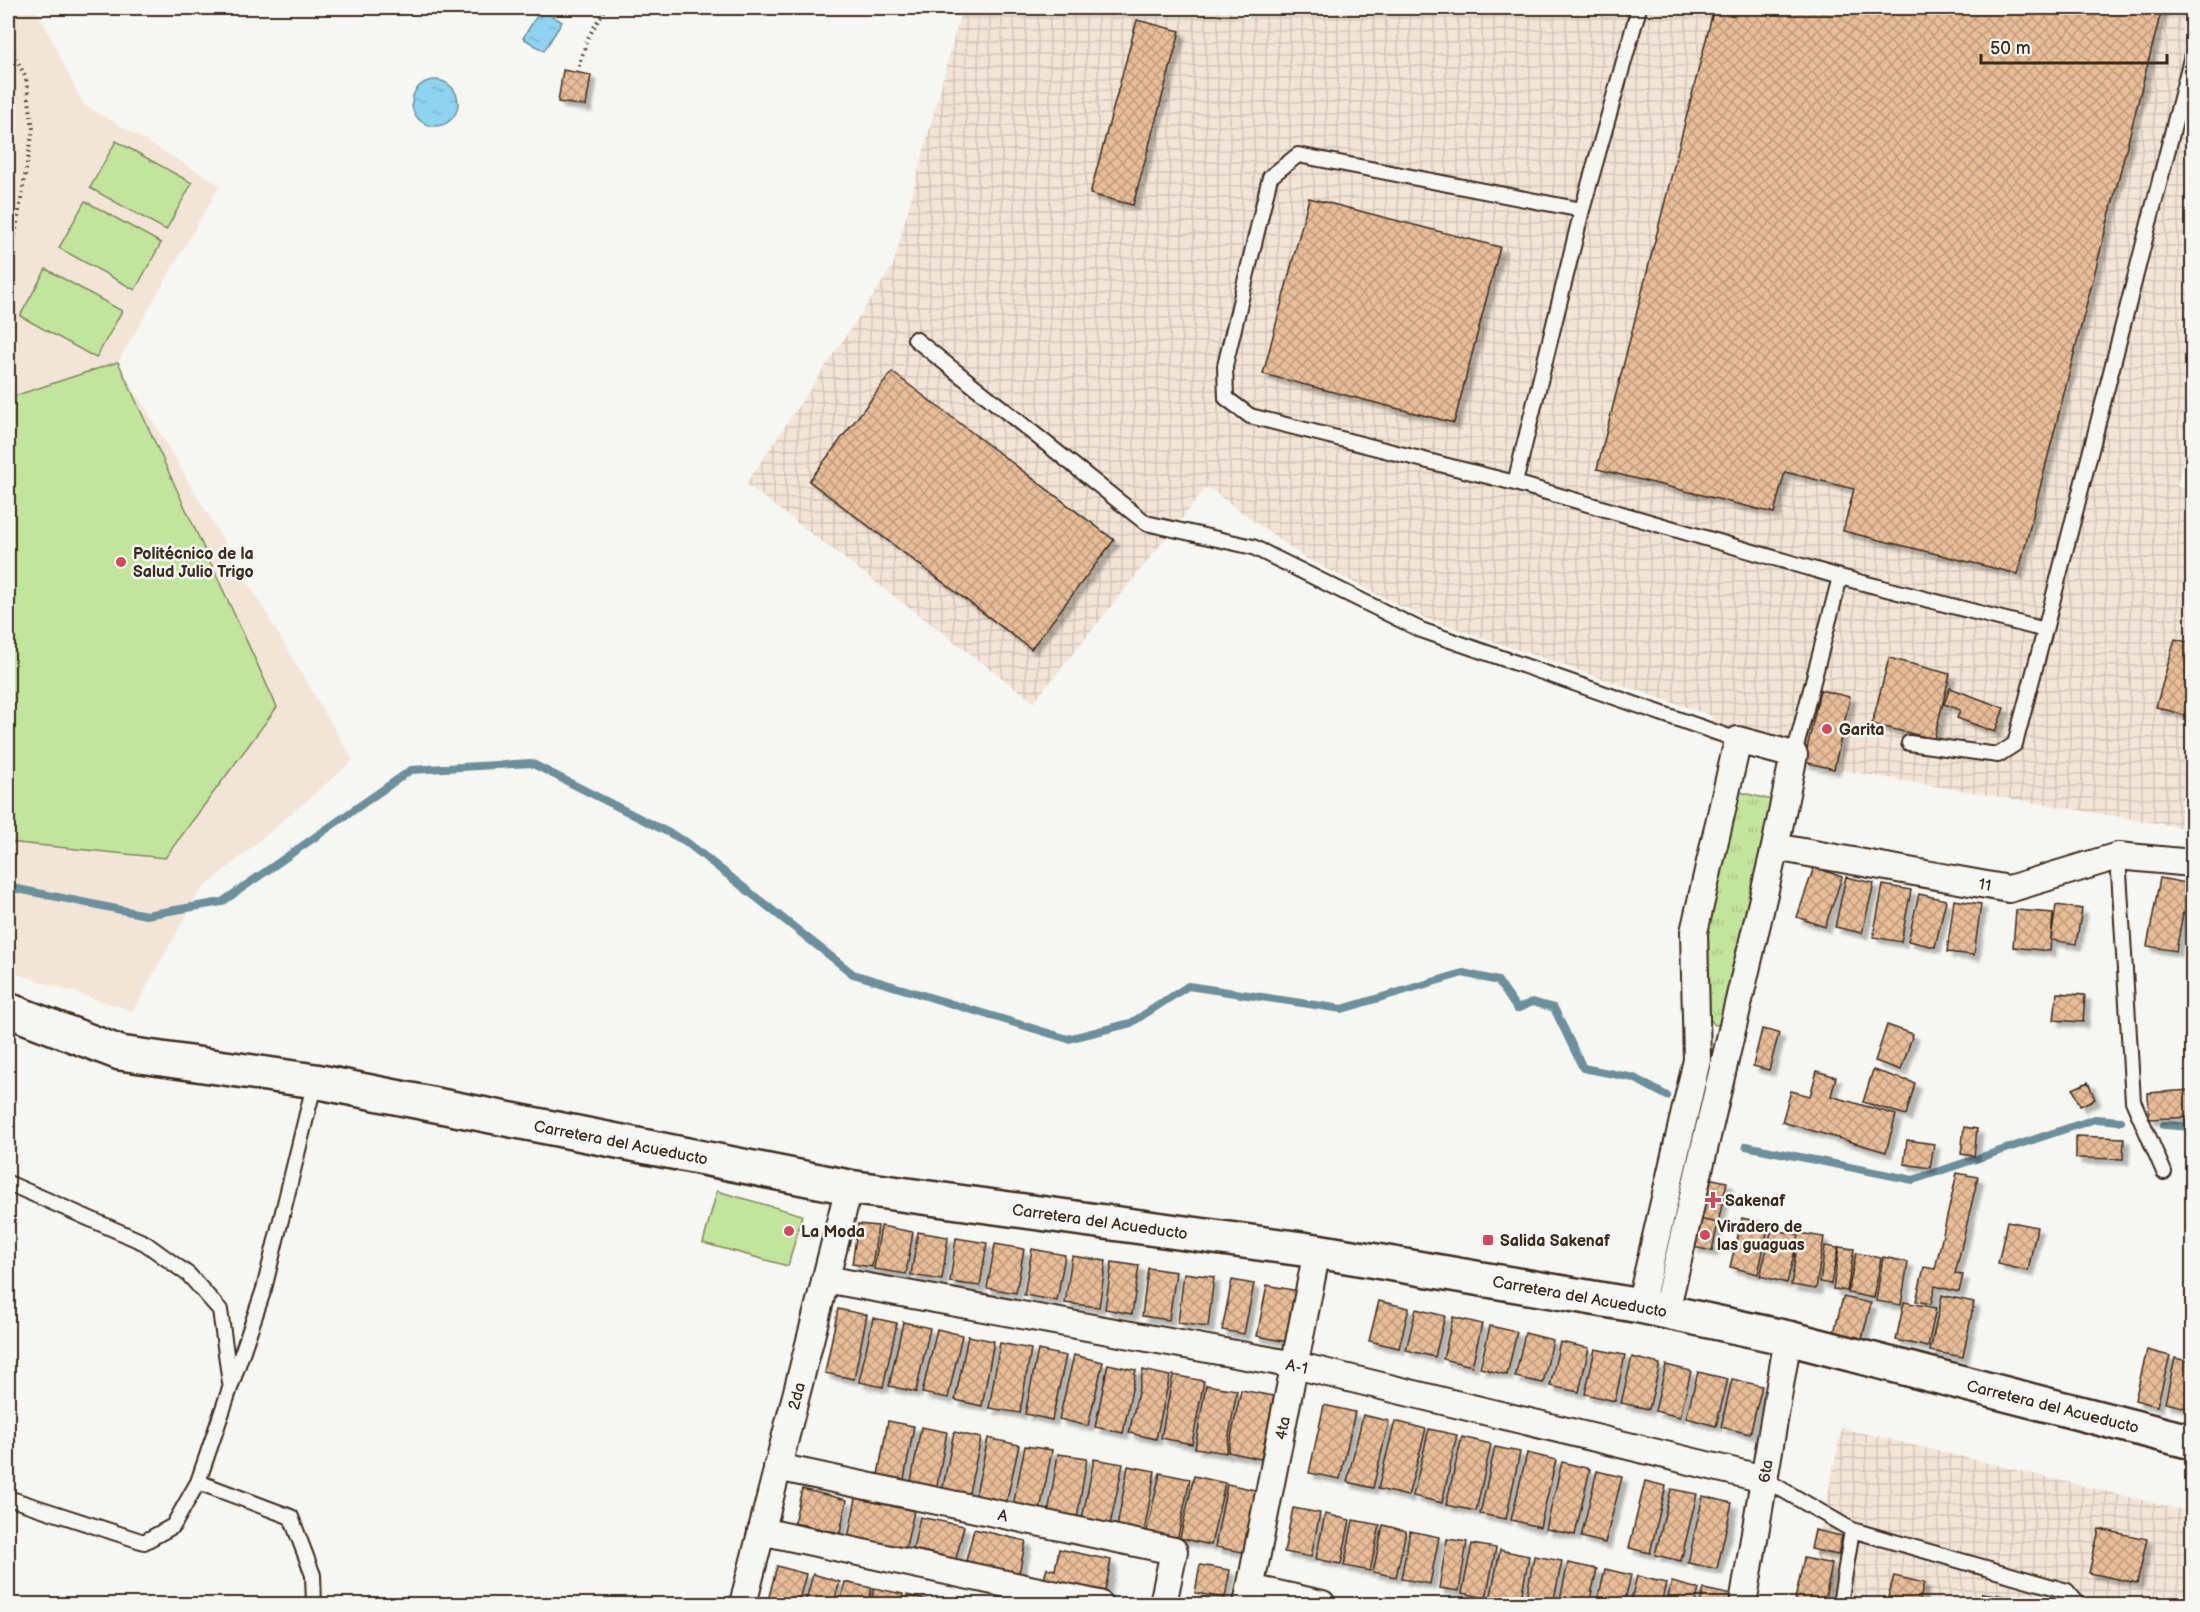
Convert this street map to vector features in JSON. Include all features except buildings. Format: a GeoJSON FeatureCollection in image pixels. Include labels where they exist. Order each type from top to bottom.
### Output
{"type":"FeatureCollection","features":[{"type":"Feature","properties":{"kind":"street"},"geometry":{"type":"LineString","coordinates":[[1738,740],[1794,755],[1775,847],[1653,1308],[1697,1060],[1694,932],[1738,740]]}},
{"type":"Feature","properties":{"kind":"street","name":"11"},"geometry":{"type":"LineString","coordinates":[[1775,847],[2009,889],[2118,856],[2193,863]]}},
{"type":"Feature","properties":{"kind":"street","name":"Carretera del Acueducto"},"geometry":{"type":"LineString","coordinates":[[8,1010],[120,1053],[315,1081],[849,1187],[1317,1251],[1653,1308],[1788,1338],[2193,1442]]}},
{"type":"Feature","properties":{"kind":"street","name":"2da"},"geometry":{"type":"LineString","coordinates":[[743,1605],[849,1187]]}},
{"type":"Feature","properties":{"kind":"street","name":"4ta"},"geometry":{"type":"LineString","coordinates":[[1249,1597],[1317,1251]]}},
{"type":"Feature","properties":{"kind":"street","name":"A-1"},"geometry":{"type":"LineString","coordinates":[[825,1279],[1295,1365],[1764,1479]]}},
{"type":"Feature","properties":{"kind":"street","name":"6ta"},"geometry":{"type":"LineString","coordinates":[[1743,1605],[1788,1338]]}},
{"type":"Feature","properties":{"kind":"street","name":"A"},"geometry":{"type":"LineString","coordinates":[[777,1467],[1174,1551],[1163,1605]]}},
{"type":"Feature","properties":{"kind":"street"},"geometry":{"type":"LineString","coordinates":[[761,1531],[1100,1605]]}},
{"type":"Feature","properties":{"kind":"street"},"geometry":{"type":"LineString","coordinates":[[1249,1597],[1322,1605]]}},
{"type":"Feature","properties":{"kind":"lane"},"geometry":{"type":"LineString","coordinates":[[1515,483],[1582,210],[1639,8]]}},
{"type":"Feature","properties":{"kind":"lane"},"geometry":{"type":"LineString","coordinates":[[1910,742],[1998,755],[2015,744],[2193,55]]}},
{"type":"Feature","properties":{"kind":"lane"},"geometry":{"type":"LineString","coordinates":[[1582,210],[1298,155],[1270,177],[1226,366],[1226,398],[1250,416],[1515,483],[1840,577],[2045,630]]}},
{"type":"Feature","properties":{"kind":"lane"},"geometry":{"type":"LineString","coordinates":[[915,339],[1146,523],[1253,547],[1421,630],[1738,740]]}},
{"type":"Feature","properties":{"kind":"lane"},"geometry":{"type":"LineString","coordinates":[[1794,755],[1840,577]]}},
{"type":"Feature","properties":{"kind":"lane"},"geometry":{"type":"LineString","coordinates":[[2118,856],[2133,1101],[2164,1172]]}},
{"type":"Feature","properties":{"kind":"lane"},"geometry":{"type":"LineString","coordinates":[[8,1498],[144,1542],[173,1526],[198,1482],[264,1289],[315,1081]]}},
{"type":"Feature","properties":{"kind":"lane"},"geometry":{"type":"LineString","coordinates":[[8,1183],[145,1243],[189,1275],[220,1310],[231,1388]]}},
{"type":"Feature","properties":{"kind":"lane"},"geometry":{"type":"LineString","coordinates":[[1764,1479],[1852,1530],[2067,1591],[2078,1605]]}},
{"type":"Feature","properties":{"kind":"lane"},"geometry":{"type":"LineString","coordinates":[[198,1482],[291,1517],[312,1575],[314,1605]]}},
{"type":"Feature","properties":{"kind":"lane"},"geometry":{"type":"LineString","coordinates":[[1840,1605],[1852,1530]]}},
{"type":"Feature","properties":{"kind":"path"},"geometry":{"type":"LineString","coordinates":[[577,72],[587,40],[605,8]]}},
{"type":"Feature","properties":{"kind":"path"},"geometry":{"type":"LineString","coordinates":[[8,42],[26,78],[33,129],[8,276]]}},
{"type":"Feature","properties":{"kind":"shaded area","name":"Politécnico de la Salud Julio Trigo"},"geometry":{"type":"Polygon","coordinates":[[[8,8],[36,8],[83,104],[220,185],[118,362],[353,761],[199,892],[133,1011],[8,971],[8,8]]]}},
{"type":"Feature","properties":{"kind":"shaded area"},"geometry":{"type":"Polygon","coordinates":[[[962,8],[1226,8],[1245,19],[1269,8],[2192,8],[2192,419],[2177,486],[2192,492],[2192,829],[1834,769],[1707,741],[1712,716],[1422,617],[1305,558],[1207,487],[1034,702],[746,484],[893,266],[962,8]]]}},
{"type":"Feature","properties":{"kind":"shaded area"},"geometry":{"type":"Polygon","coordinates":[[[1842,1428],[2192,1512],[2192,1604],[1805,1604],[1842,1428]]]}},
{"type":"Feature","properties":{"kind":"green space"},"geometry":{"type":"Polygon","coordinates":[[[116,141],[192,183],[166,230],[90,188],[116,141]]]}},
{"type":"Feature","properties":{"kind":"green space"},"geometry":{"type":"Polygon","coordinates":[[[85,201],[161,243],[135,290],[59,248],[85,201]]]}},
{"type":"Feature","properties":{"kind":"green space"},"geometry":{"type":"Polygon","coordinates":[[[46,269],[122,311],[96,358],[20,316],[46,269]]]}},
{"type":"Feature","properties":{"kind":"green space"},"geometry":{"type":"Polygon","coordinates":[[[118,362],[277,707],[165,858],[8,842],[8,398],[118,362]]]}},
{"type":"Feature","properties":{"kind":"green space"},"geometry":{"type":"Polygon","coordinates":[[[1740,792],[1776,801],[1722,1024],[1715,1025],[1706,1015],[1706,930],[1740,792]]]}},
{"type":"Feature","properties":{"kind":"green space"},"geometry":{"type":"Polygon","coordinates":[[[717,1191],[802,1215],[788,1266],[703,1243],[717,1191]]]}},
{"type":"Feature","properties":{"kind":"water"},"geometry":{"type":"Polygon","coordinates":[[[541,9],[562,22],[544,51],[523,38],[541,9]]]}},
{"type":"Feature","properties":{"kind":"water"},"geometry":{"type":"Polygon","coordinates":[[[440,80],[452,86],[457,94],[457,112],[452,120],[444,125],[430,126],[418,120],[413,112],[412,98],[418,86],[426,81],[440,80]]]}},
{"type":"Feature","properties":{"kind":"waterway"},"geometry":{"type":"LineString","coordinates":[[8,887],[146,915],[222,902],[411,770],[531,763],[685,841],[853,974],[1068,1039],[1131,1023],[1188,986],[1342,1009],[1463,973],[1498,981],[1517,1009],[1532,1002],[1554,1008],[1583,1068],[1634,1078],[1667,1096]]}},
{"type":"Feature","properties":{"kind":"waterway"},"geometry":{"type":"LineString","coordinates":[[1746,1146],[1913,1180],[2095,1119],[2121,1121]]}},
{"type":"Feature","properties":{"kind":"waterway"},"geometry":{"type":"LineString","coordinates":[[2164,1125],[2192,1127]]}},
{"type":"Feature","properties":{"kind":"place","name":"Politécnico de la Salud Julio Trigo"},"geometry":{"type":"Point","coordinates":[121,562]}},
{"type":"Feature","properties":{"kind":"place","name":"Garita"},"geometry":{"type":"Point","coordinates":[1827,729]}},
{"type":"Feature","properties":{"kind":"place","name":"Sakenaf"},"geometry":{"type":"Point","coordinates":[1713,1200]}},
{"type":"Feature","properties":{"kind":"place","name":"La Moda"},"geometry":{"type":"Point","coordinates":[789,1231]}},
{"type":"Feature","properties":{"kind":"place","name":"Viradero de las guaguas"},"geometry":{"type":"Point","coordinates":[1705,1235]}},
{"type":"Feature","properties":{"kind":"place","name":"Salida Sakenaf"},"geometry":{"type":"Point","coordinates":[1488,1240]}}]}
